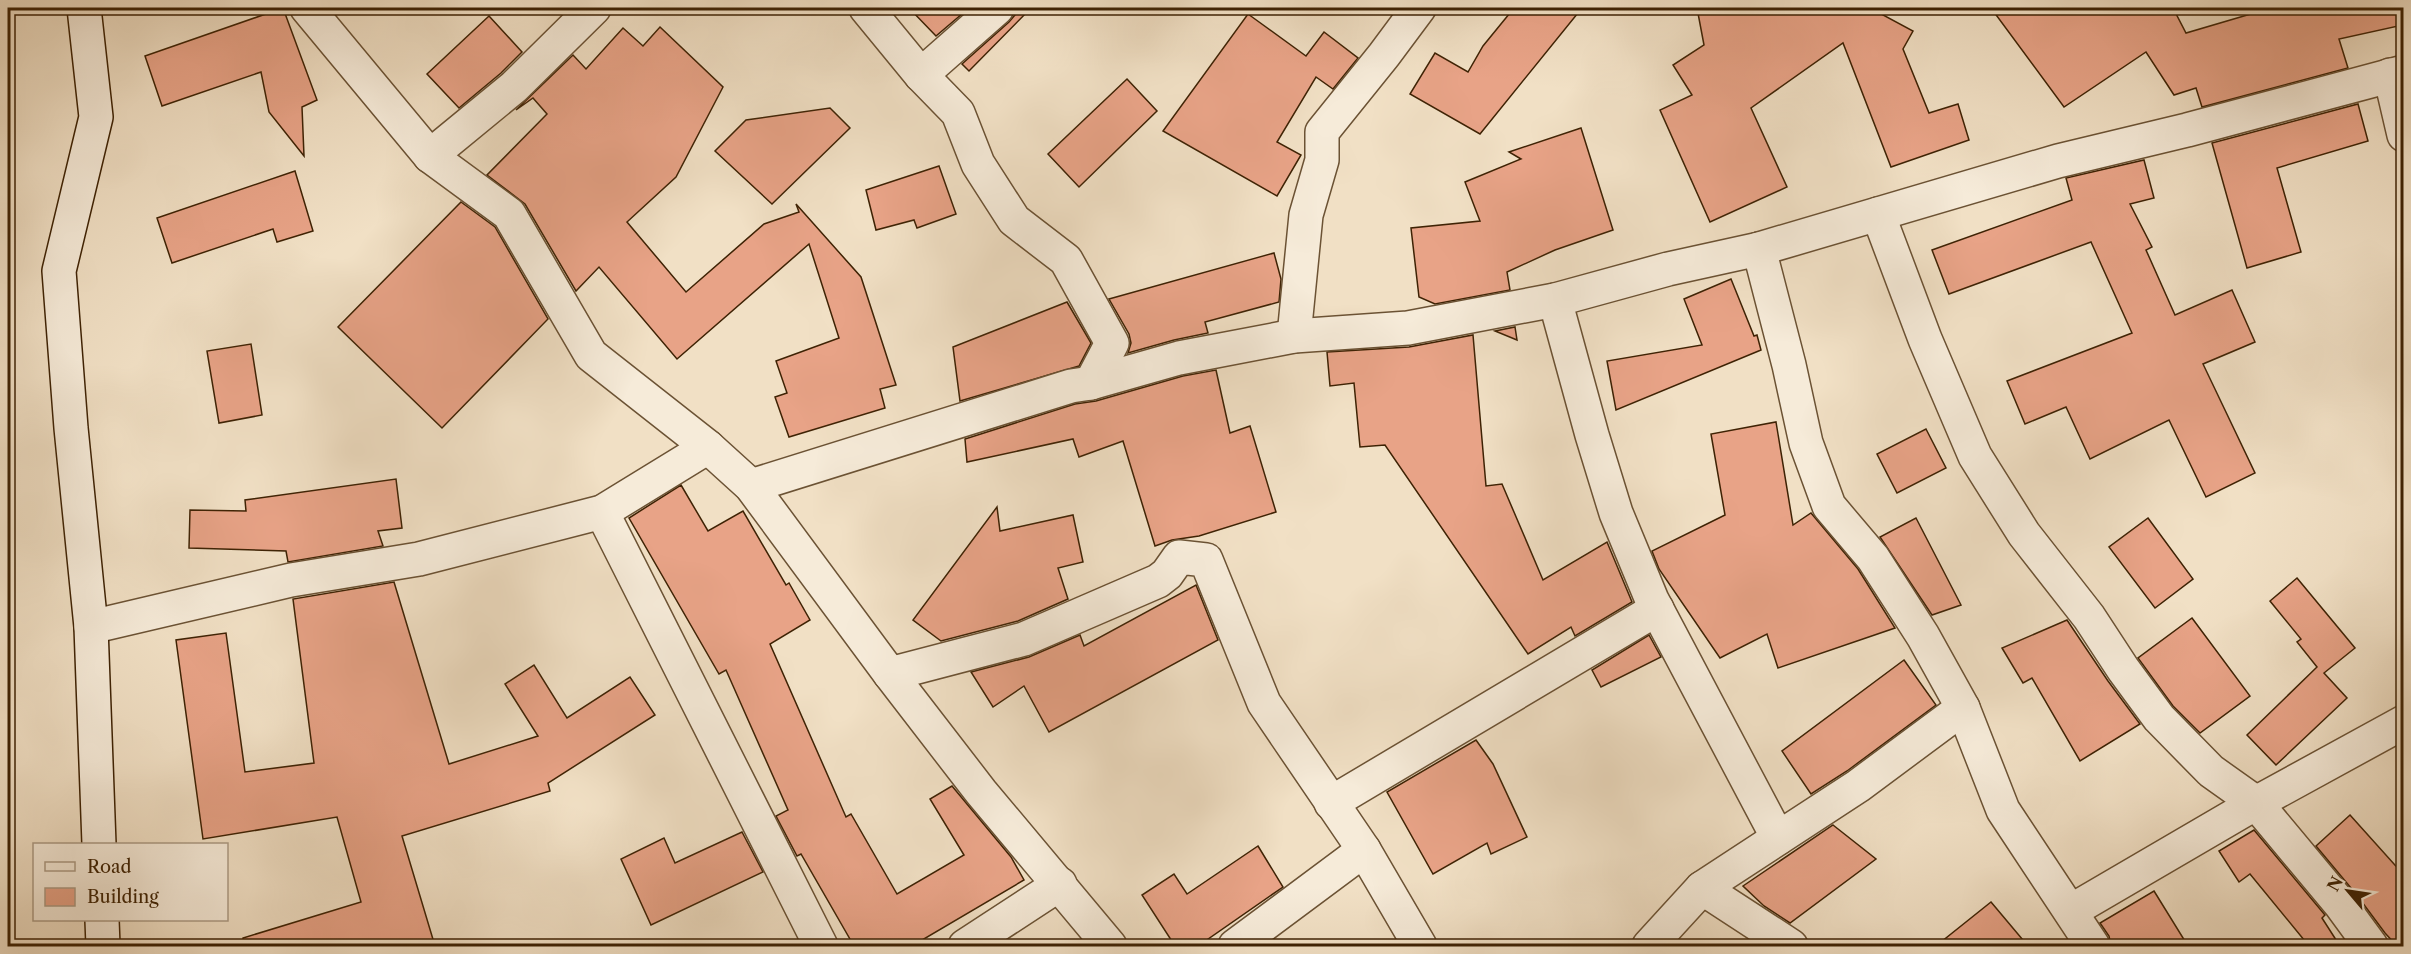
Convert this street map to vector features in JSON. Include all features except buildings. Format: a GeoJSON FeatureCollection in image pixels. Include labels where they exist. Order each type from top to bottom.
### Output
{"type":"FeatureCollection","features":[{"type":"Feature","properties":{"kind":"street"},"geometry":{"type":"LineString","coordinates":[[84,8],[96,117],[59,271],[91,627],[99,843]]}},
{"type":"Feature","properties":{"kind":"street"},"geometry":{"type":"LineString","coordinates":[[307,8],[430,156],[509,214],[591,355],[708,447],[752,486],[890,674],[988,800],[1110,946]]}},
{"type":"Feature","properties":{"kind":"street"},"geometry":{"type":"LineString","coordinates":[[430,156],[514,87],[594,8]]}},
{"type":"Feature","properties":{"kind":"street"},"geometry":{"type":"LineString","coordinates":[[866,8],[921,75],[958,113],[978,164],[1014,220],[1066,260],[1112,343],[1091,383]]}},
{"type":"Feature","properties":{"kind":"street"},"geometry":{"type":"LineString","coordinates":[[921,75],[997,8]]}},
{"type":"Feature","properties":{"kind":"street"},"geometry":{"type":"LineString","coordinates":[[1293,336],[1306,215],[1322,160],[1322,132],[1419,8]]}},
{"type":"Feature","properties":{"kind":"street"},"geometry":{"type":"LineString","coordinates":[[752,486],[1071,386],[1091,383],[1179,358],[1293,336],[1408,328],[1555,300],[1668,268],[1759,249],[2058,161],[2187,130],[2397,73],[2403,135]]}},
{"type":"Feature","properties":{"kind":"street"},"geometry":{"type":"LineString","coordinates":[[1878,214],[1925,339],[1975,456],[2024,534],[2089,617],[2159,718],[2211,771],[2256,803],[2341,905],[2371,946]]}},
{"type":"Feature","properties":{"kind":"street"},"geometry":{"type":"LineString","coordinates":[[1759,249],[1789,364],[1806,443],[1829,506],[1873,558],[1923,636],[1963,708],[2003,810],[2093,946]]}},
{"type":"Feature","properties":{"kind":"street"},"geometry":{"type":"LineString","coordinates":[[1555,300],[1616,513],[1657,609],[1778,838]]}},
{"type":"Feature","properties":{"kind":"street"},"geometry":{"type":"LineString","coordinates":[[91,627],[291,580],[419,559],[602,512],[708,447]]}},
{"type":"Feature","properties":{"kind":"street"},"geometry":{"type":"LineString","coordinates":[[602,512],[821,946]]}},
{"type":"Feature","properties":{"kind":"street"},"geometry":{"type":"LineString","coordinates":[[890,674],[1024,639],[1158,580],[1167,573],[1179,557],[1206,560],[1264,703],[1364,850],[1420,946]]}},
{"type":"Feature","properties":{"kind":"street"},"geometry":{"type":"LineString","coordinates":[[1331,802],[1657,609]]}},
{"type":"Feature","properties":{"kind":"street"},"geometry":{"type":"LineString","coordinates":[[1649,946],[1702,888],[1858,786],[1963,708]]}},
{"type":"Feature","properties":{"kind":"street"},"geometry":{"type":"LineString","coordinates":[[2071,911],[2256,803],[2403,722]]}},
{"type":"Feature","properties":{"kind":"street"},"geometry":{"type":"LineString","coordinates":[[1235,946],[1364,850]]}},
{"type":"Feature","properties":{"kind":"street"},"geometry":{"type":"LineString","coordinates":[[965,946],[1059,884]]}},
{"type":"Feature","properties":{"kind":"street"},"geometry":{"type":"LineString","coordinates":[[1702,888],[1791,946]]}},
{"type":"Feature","properties":{"kind":"street"},"geometry":{"type":"LineString","coordinates":[[102,921],[103,946]]}}]}
